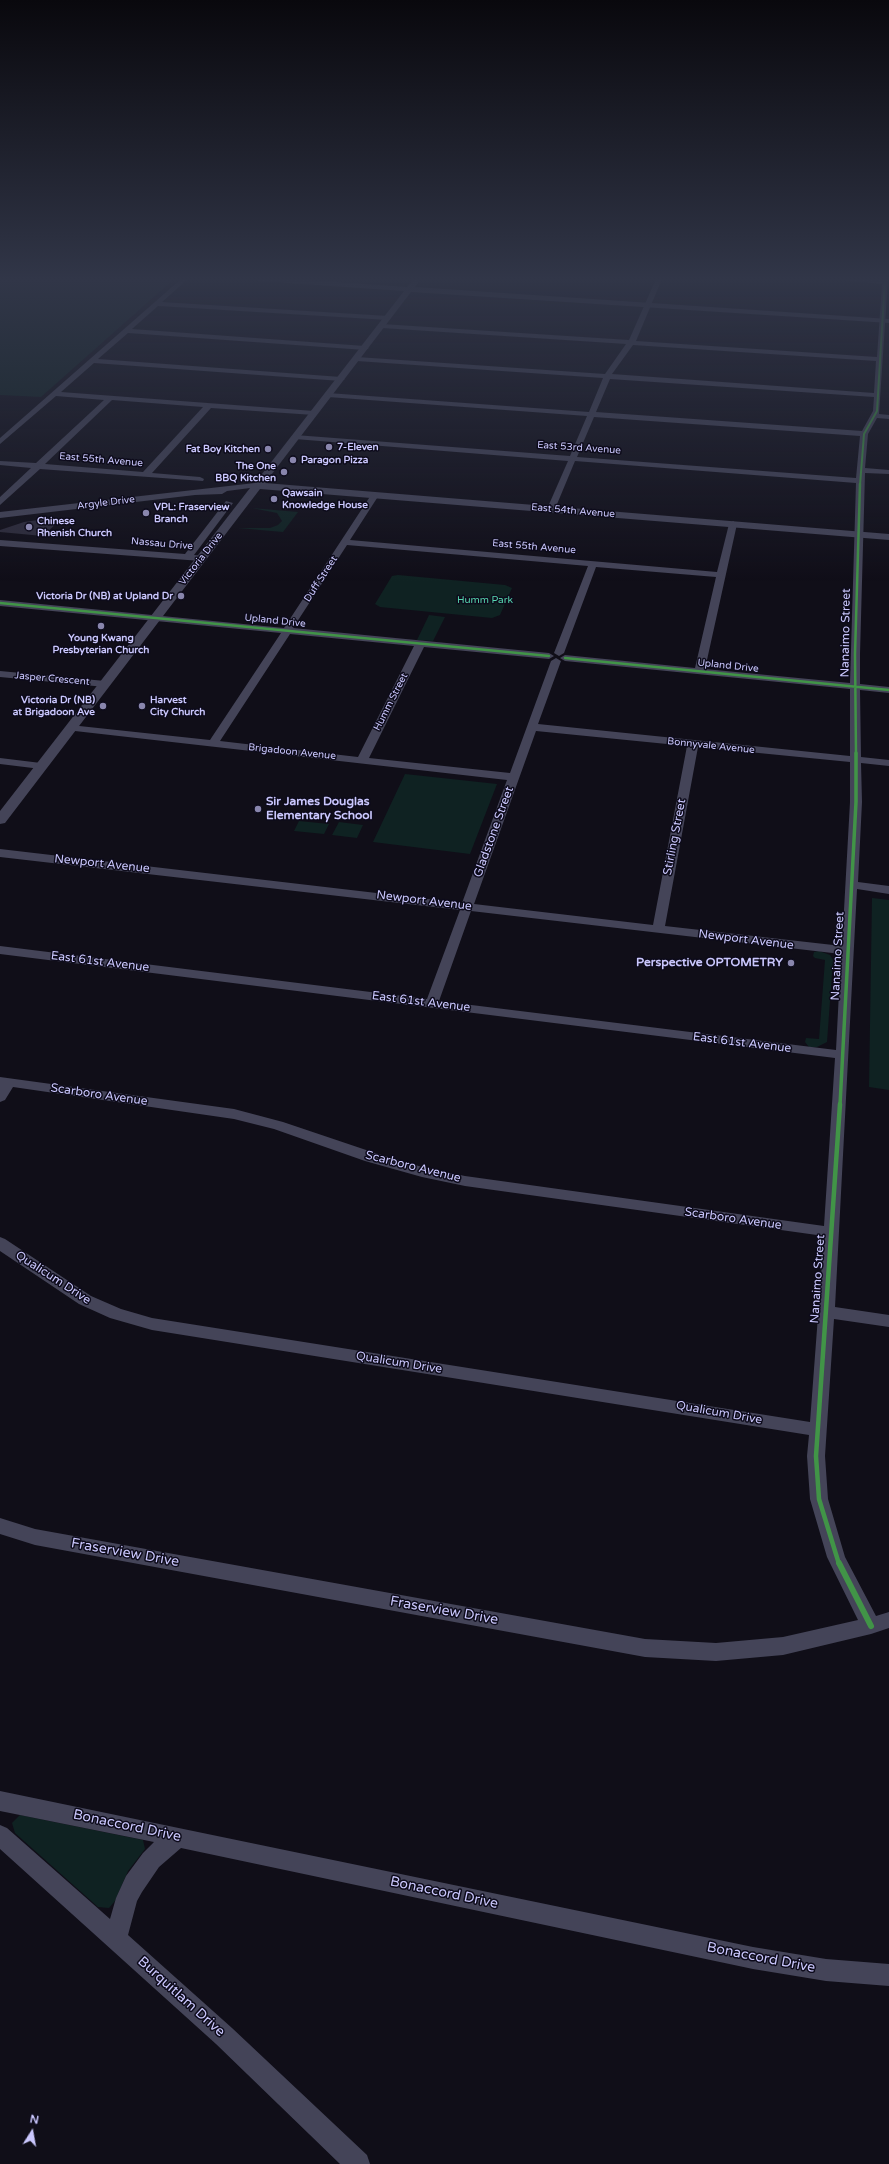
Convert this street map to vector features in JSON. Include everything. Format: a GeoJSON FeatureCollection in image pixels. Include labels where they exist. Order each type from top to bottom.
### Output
{"type":"FeatureCollection","features":[{"type":"Feature","properties":{"kind":"street"},"geometry":{"type":"LineString","coordinates":[[0,442],[71,380]]}},
{"type":"Feature","properties":{"kind":"street","name":"Victoria Drive"},"geometry":{"type":"LineString","coordinates":[[0,820],[40,766],[340,380]]}},
{"type":"Feature","properties":{"kind":"street"},"geometry":{"type":"LineString","coordinates":[[551,509],[605,380]]}},
{"type":"Feature","properties":{"kind":"street"},"geometry":{"type":"LineString","coordinates":[[664,380],[878,395]]}},
{"type":"Feature","properties":{"kind":"street","name":"Nanaimo Street"},"geometry":{"type":"LineString","coordinates":[[871,1626],[849,1586],[828,1535],[819,1499],[816,1472],[817,1430],[832,1232],[856,802],[855,687],[860,480],[864,434],[877,410],[879,380]]}},
{"type":"Feature","properties":{"kind":"street"},"geometry":{"type":"LineString","coordinates":[[56,394],[314,413]]}},
{"type":"Feature","properties":{"kind":"street"},"geometry":{"type":"LineString","coordinates":[[328,395],[864,434]]}},
{"type":"Feature","properties":{"kind":"street"},"geometry":{"type":"LineString","coordinates":[[0,502],[110,398]]}},
{"type":"Feature","properties":{"kind":"street"},"geometry":{"type":"LineString","coordinates":[[145,475],[209,405]]}},
{"type":"Feature","properties":{"kind":"street"},"geometry":{"type":"LineString","coordinates":[[875,416],[889,417]]}},
{"type":"Feature","properties":{"kind":"street","name":"East 53rd Avenue"},"geometry":{"type":"LineString","coordinates":[[295,437],[860,480]]}},
{"type":"Feature","properties":{"kind":"street","name":"East 55th Avenue"},"geometry":{"type":"LineString","coordinates":[[0,463],[200,479]]}},
{"type":"Feature","properties":{"kind":"street"},"geometry":{"type":"LineString","coordinates":[[195,492],[272,467]]}},
{"type":"Feature","properties":{"kind":"street"},"geometry":{"type":"LineString","coordinates":[[861,470],[889,472]]}},
{"type":"Feature","properties":{"kind":"street","name":"Argyle Drive"},"geometry":{"type":"LineString","coordinates":[[0,515],[212,490],[236,485],[258,486]]}},
{"type":"Feature","properties":{"kind":"street","name":"East 54th Avenue"},"geometry":{"type":"LineString","coordinates":[[258,486],[889,537]]}},
{"type":"Feature","properties":{"kind":"street","name":"Argyle Drive"},"geometry":{"type":"LineString","coordinates":[[212,490],[258,486]]}},
{"type":"Feature","properties":{"kind":"street"},"geometry":{"type":"LineString","coordinates":[[224,490],[248,498]]}},
{"type":"Feature","properties":{"kind":"street","name":"Duff Street"},"geometry":{"type":"LineString","coordinates":[[214,743],[374,495]]}},
{"type":"Feature","properties":{"kind":"street"},"geometry":{"type":"LineString","coordinates":[[188,557],[213,524],[216,517],[229,503]]}},
{"type":"Feature","properties":{"kind":"street"},"geometry":{"type":"LineString","coordinates":[[213,524],[227,525]]}},
{"type":"Feature","properties":{"kind":"street"},"geometry":{"type":"LineString","coordinates":[[699,671],[733,524]]}},
{"type":"Feature","properties":{"kind":"street","name":"East 55th Avenue"},"geometry":{"type":"LineString","coordinates":[[345,542],[721,575]]}},
{"type":"Feature","properties":{"kind":"street","name":"Nassau Drive"},"geometry":{"type":"LineString","coordinates":[[0,543],[202,558]]}},
{"type":"Feature","properties":{"kind":"street","name":"Gladstone Street"},"geometry":{"type":"LineString","coordinates":[[432,1003],[557,657],[593,564]]}},
{"type":"Feature","properties":{"kind":"street","name":"Upland Drive"},"geometry":{"type":"LineString","coordinates":[[0,603],[156,617],[889,690]]}},
{"type":"Feature","properties":{"kind":"street","name":"Humm Street"},"geometry":{"type":"LineString","coordinates":[[362,760],[420,644]]}},
{"type":"Feature","properties":{"kind":"street","name":"Jasper Crescent"},"geometry":{"type":"LineString","coordinates":[[0,674],[104,684]]}},
{"type":"Feature","properties":{"kind":"street","name":"Bonnyvale Avenue"},"geometry":{"type":"LineString","coordinates":[[532,727],[889,763]]}},
{"type":"Feature","properties":{"kind":"street","name":"Brigadoon Avenue"},"geometry":{"type":"LineString","coordinates":[[70,728],[514,777]]}},
{"type":"Feature","properties":{"kind":"street","name":"Stirling Street"},"geometry":{"type":"LineString","coordinates":[[658,929],[693,744]]}},
{"type":"Feature","properties":{"kind":"street"},"geometry":{"type":"LineString","coordinates":[[0,762],[40,766]]}},
{"type":"Feature","properties":{"kind":"street","name":"Newport Avenue"},"geometry":{"type":"LineString","coordinates":[[0,853],[848,951]]}},
{"type":"Feature","properties":{"kind":"street"},"geometry":{"type":"LineString","coordinates":[[851,886],[889,890]]}},
{"type":"Feature","properties":{"kind":"street","name":"East 61st Avenue"},"geometry":{"type":"LineString","coordinates":[[0,950],[842,1055]]}},
{"type":"Feature","properties":{"kind":"street"},"geometry":{"type":"LineString","coordinates":[[0,1097],[4,1082]]}},
{"type":"Feature","properties":{"kind":"street","name":"Scarboro Avenue"},"geometry":{"type":"LineString","coordinates":[[4,1082],[234,1114],[278,1125],[370,1157],[422,1172],[465,1181],[832,1232]]}},
{"type":"Feature","properties":{"kind":"street","name":"Qualicum Drive"},"geometry":{"type":"LineString","coordinates":[[0,1242],[85,1300],[116,1314],[152,1324],[688,1408],[817,1430]]}},
{"type":"Feature","properties":{"kind":"street"},"geometry":{"type":"LineString","coordinates":[[826,1312],[889,1322]]}},
{"type":"Feature","properties":{"kind":"street","name":"Fraserview Drive"},"geometry":{"type":"LineString","coordinates":[[0,1526],[35,1537],[645,1648],[716,1652],[783,1646],[871,1626],[889,1620]]}},
{"type":"Feature","properties":{"kind":"street","name":"Bonaccord Drive"},"geometry":{"type":"LineString","coordinates":[[0,1801],[180,1837],[753,1958],[826,1970],[889,1975]]}},
{"type":"Feature","properties":{"kind":"street","name":"Burquitlam Drive"},"geometry":{"type":"LineString","coordinates":[[0,1834],[224,2036],[358,2164]]}},
{"type":"Feature","properties":{"kind":"street"},"geometry":{"type":"LineString","coordinates":[[116,1938],[127,1898],[134,1884],[151,1860],[166,1846],[180,1837]]}},
{"type":"Feature","properties":{"kind":"green space"},"geometry":{"type":"Polygon","coordinates":[[[0,380],[60,380],[41,397],[0,395],[0,380]]]}},
{"type":"Feature","properties":{"kind":"green space"},"geometry":{"type":"Polygon","coordinates":[[[252,508],[298,512],[283,532],[238,528],[270,528],[278,525],[282,521],[277,513],[252,508]]]}},
{"type":"Feature","properties":{"kind":"green space","name":"Humm Park"},"geometry":{"type":"Polygon","coordinates":[[[398,575],[505,585],[512,588],[500,615],[492,618],[380,607],[375,604],[392,576],[398,575]]]}},
{"type":"Feature","properties":{"kind":"green space"},"geometry":{"type":"Polygon","coordinates":[[[429,615],[445,617],[433,641],[417,640],[429,615]]]}},
{"type":"Feature","properties":{"kind":"green space"},"geometry":{"type":"Polygon","coordinates":[[[405,774],[497,784],[470,854],[373,842],[405,774]]]}},
{"type":"Feature","properties":{"kind":"green space"},"geometry":{"type":"Polygon","coordinates":[[[299,821],[329,824],[324,834],[294,831],[299,821]]]}},
{"type":"Feature","properties":{"kind":"green space"},"geometry":{"type":"Polygon","coordinates":[[[339,822],[363,825],[357,838],[332,835],[339,822]]]}},
{"type":"Feature","properties":{"kind":"green space"},"geometry":{"type":"Polygon","coordinates":[[[872,898],[889,900],[889,1090],[869,1087],[872,898]]]}},
{"type":"Feature","properties":{"kind":"green space"},"geometry":{"type":"Polygon","coordinates":[[[819,951],[830,955],[833,960],[827,1042],[817,1047],[809,1047],[805,1042],[806,1038],[819,1039],[825,960],[815,958],[813,956],[814,952],[819,951]]]}},
{"type":"Feature","properties":{"kind":"green space"},"geometry":{"type":"Polygon","coordinates":[[[20,1815],[143,1840],[145,1849],[128,1871],[115,1901],[109,1908],[98,1907],[15,1833],[12,1823],[20,1815]]]}},
{"type":"Feature","properties":{"kind":"building"},"geometry":{"type":"Polygon","coordinates":[[[45,519],[59,521],[43,536],[0,532],[0,530],[24,522],[45,519]]]}},
{"type":"Feature","properties":{"kind":"cycle path"},"geometry":{"type":"LineString","coordinates":[[871,1626],[849,1586],[836,1557],[819,1499],[816,1456],[836,1171],[856,802],[855,654],[860,481],[864,434],[877,411],[879,380]]}},
{"type":"Feature","properties":{"kind":"cycle path"},"geometry":{"type":"LineString","coordinates":[[0,603],[549,656]]}},
{"type":"Feature","properties":{"kind":"cycle path"},"geometry":{"type":"LineString","coordinates":[[565,658],[889,690]]}},
{"type":"Feature","properties":{"kind":"place","name":"7-Eleven"},"geometry":{"type":"Point","coordinates":[329,447]}},
{"type":"Feature","properties":{"kind":"place","name":"Fat Boy Kitchen"},"geometry":{"type":"Point","coordinates":[268,449]}},
{"type":"Feature","properties":{"kind":"place","name":"Paragon Pizza"},"geometry":{"type":"Point","coordinates":[293,460]}},
{"type":"Feature","properties":{"kind":"place","name":"The One BBQ Kitchen"},"geometry":{"type":"Point","coordinates":[284,472]}},
{"type":"Feature","properties":{"kind":"place","name":"Qawsain Knowledge House"},"geometry":{"type":"Point","coordinates":[274,499]}},
{"type":"Feature","properties":{"kind":"place","name":"VPL: Fraserview Branch"},"geometry":{"type":"Point","coordinates":[146,513]}},
{"type":"Feature","properties":{"kind":"place","name":"Chinese Rhenish Church"},"geometry":{"type":"Point","coordinates":[29,527]}},
{"type":"Feature","properties":{"kind":"place","name":"Victoria Dr (NB) at Upland Dr"},"geometry":{"type":"Point","coordinates":[181,596]}},
{"type":"Feature","properties":{"kind":"place","name":"Young Kwang Presbyterian Church"},"geometry":{"type":"Point","coordinates":[101,626]}},
{"type":"Feature","properties":{"kind":"place","name":"Victoria Dr (NB) at Brigadoon Ave"},"geometry":{"type":"Point","coordinates":[103,706]}},
{"type":"Feature","properties":{"kind":"place","name":"Harvest City Church"},"geometry":{"type":"Point","coordinates":[142,706]}},
{"type":"Feature","properties":{"kind":"place","name":"Sir James Douglas Elementary School"},"geometry":{"type":"Point","coordinates":[258,809]}},
{"type":"Feature","properties":{"kind":"place","name":"Perspective OPTOMETRY"},"geometry":{"type":"Point","coordinates":[791,963]}}]}
